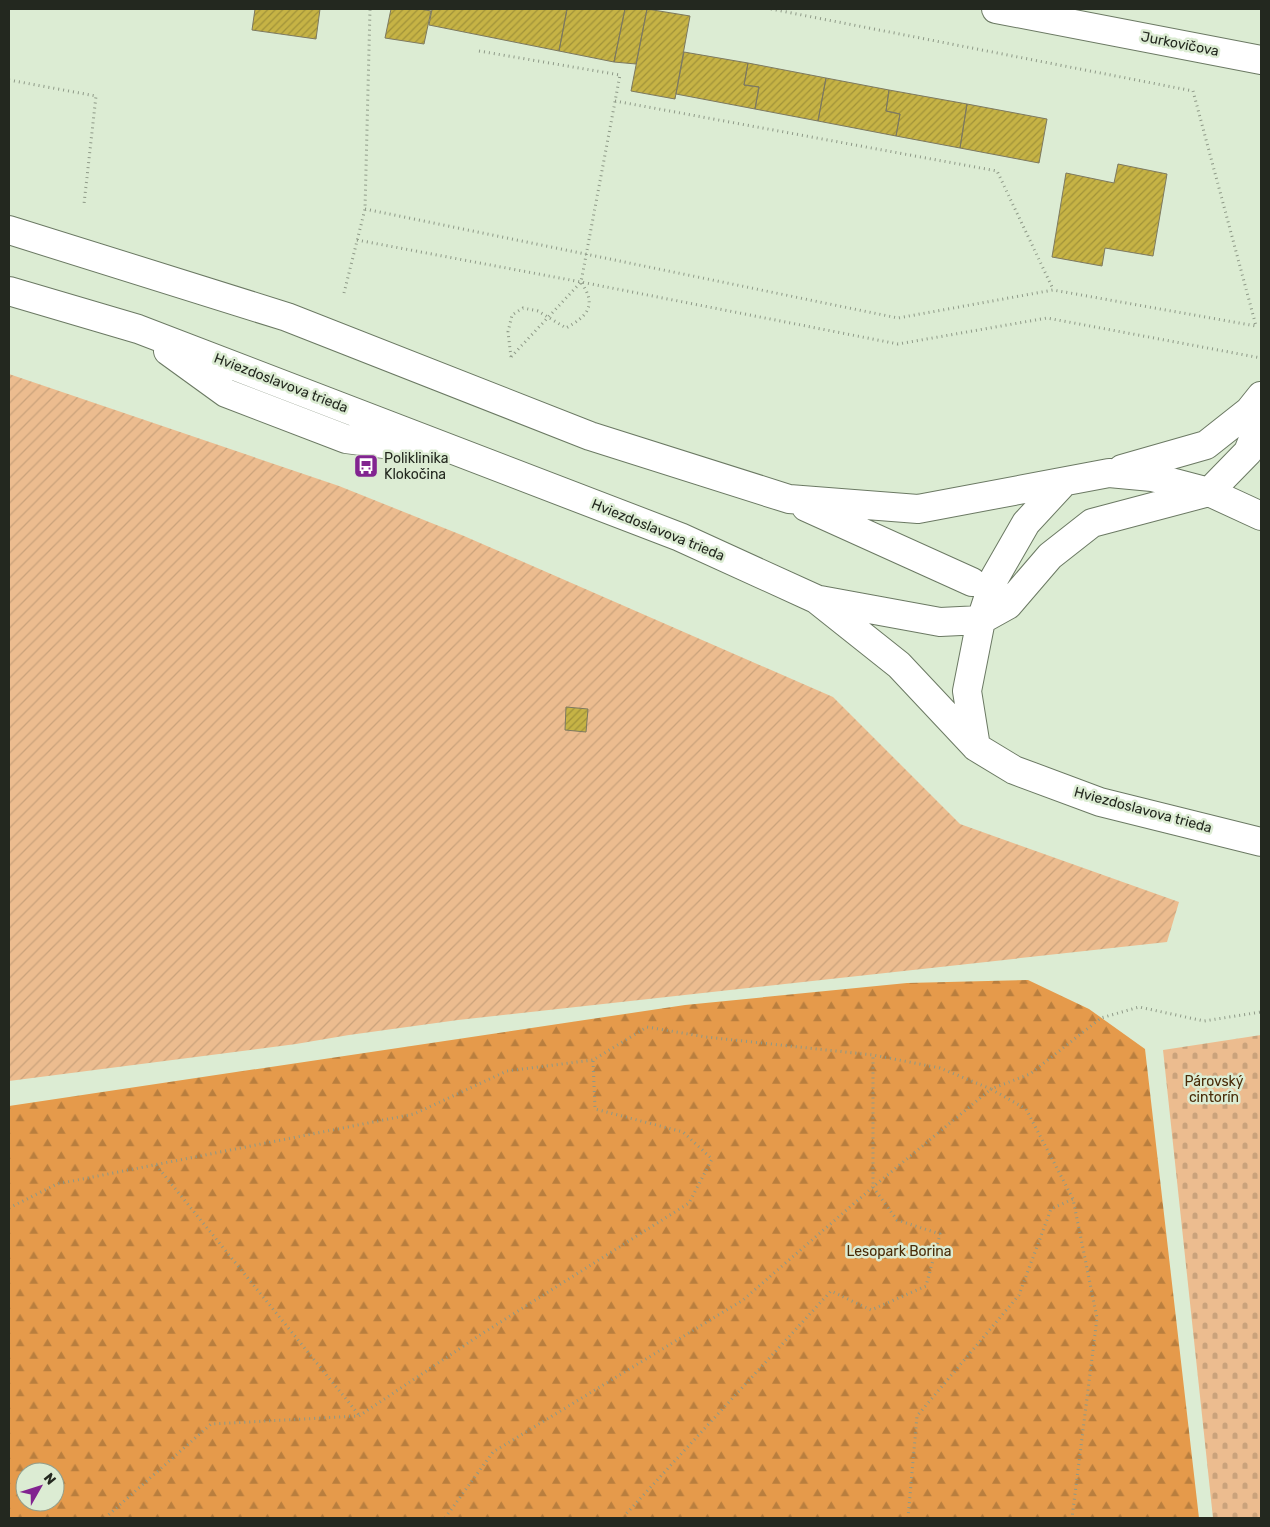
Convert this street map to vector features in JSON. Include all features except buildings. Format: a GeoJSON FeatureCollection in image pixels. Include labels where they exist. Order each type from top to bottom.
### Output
{"type":"FeatureCollection","features":[{"type":"Feature","properties":{"kind":"street","name":"Jurkovičova"},"geometry":{"type":"LineString","coordinates":[[996,9],[1101,18],[1261,60]]}},
{"type":"Feature","properties":{"kind":"street"},"geometry":{"type":"LineString","coordinates":[[9,230],[287,318],[590,436],[789,499],[972,582]]}},
{"type":"Feature","properties":{"kind":"street","name":"Hviezdoslavova trieda"},"geometry":{"type":"LineString","coordinates":[[9,291],[138,329],[680,537],[816,599],[899,665],[976,747],[1014,770],[1100,802],[1261,842]]}},
{"type":"Feature","properties":{"kind":"street"},"geometry":{"type":"LineString","coordinates":[[789,499],[918,509],[1063,483],[1108,473],[1206,445],[1249,411],[1261,396]]}},
{"type":"Feature","properties":{"kind":"street"},"geometry":{"type":"LineString","coordinates":[[816,599],[940,622],[981,620],[1008,604],[1050,556],[1092,523],[1209,492],[1248,452],[1261,419]]}},
{"type":"Feature","properties":{"kind":"street"},"geometry":{"type":"LineString","coordinates":[[1108,473],[1152,477],[1209,492],[1261,516]]}},
{"type":"Feature","properties":{"kind":"street"},"geometry":{"type":"LineString","coordinates":[[976,747],[967,691],[981,620],[995,577],[1026,523],[1063,483]]}},
{"type":"Feature","properties":{"kind":"path"},"geometry":{"type":"LineString","coordinates":[[344,293],[365,209],[370,9]]}},
{"type":"Feature","properties":{"kind":"path"},"geometry":{"type":"LineString","coordinates":[[365,209],[898,318],[1053,290],[1256,326],[1193,91],[770,9]]}},
{"type":"Feature","properties":{"kind":"path"},"geometry":{"type":"LineString","coordinates":[[479,51],[620,75],[581,282],[548,317],[511,357],[508,332],[512,315],[523,308],[538,311],[548,317],[566,328],[582,319],[589,306],[589,293],[581,282]]}},
{"type":"Feature","properties":{"kind":"path"},"geometry":{"type":"LineString","coordinates":[[9,80],[96,96],[84,204]]}},
{"type":"Feature","properties":{"kind":"path"},"geometry":{"type":"LineString","coordinates":[[615,101],[997,171],[1053,290]]}},
{"type":"Feature","properties":{"kind":"path"},"geometry":{"type":"LineString","coordinates":[[357,240],[898,344],[1047,318],[1261,358]]}},
{"type":"Feature","properties":{"kind":"path"},"geometry":{"type":"LineString","coordinates":[[445,1518],[493,1452],[743,1300],[873,1187],[991,1089],[1030,1074],[1101,1018],[1139,1007],[1204,1021],[1261,1012]]}},
{"type":"Feature","properties":{"kind":"path"},"geometry":{"type":"LineString","coordinates":[[9,1208],[57,1184],[414,1114],[507,1071],[593,1060],[646,1027],[706,1037],[873,1055],[940,1068],[991,1089],[1026,1109],[1073,1199],[1098,1318],[1072,1518]]}},
{"type":"Feature","properties":{"kind":"path"},"geometry":{"type":"LineString","coordinates":[[625,1518],[626,1514],[831,1291],[870,1310],[926,1286],[940,1234],[896,1220],[873,1187],[873,1055]]}},
{"type":"Feature","properties":{"kind":"path"},"geometry":{"type":"LineString","coordinates":[[105,1518],[211,1424],[359,1416],[480,1334],[689,1203],[712,1159],[683,1132],[595,1109],[593,1060]]}},
{"type":"Feature","properties":{"kind":"path"},"geometry":{"type":"LineString","coordinates":[[156,1165],[359,1416]]}},
{"type":"Feature","properties":{"kind":"path"},"geometry":{"type":"LineString","coordinates":[[908,1518],[917,1416],[1019,1295],[1051,1209],[1073,1199]]}},
{"type":"Feature","properties":{"kind":"green space"},"geometry":{"type":"Polygon","coordinates":[[[9,374],[339,486],[464,536],[833,697],[960,824],[1179,902],[1167,942],[458,1020],[296,1044],[9,1081],[9,374]]]}},
{"type":"Feature","properties":{"kind":"green space","name":"Lesopark Borina"},"geometry":{"type":"Polygon","coordinates":[[[1028,980],[1089,1009],[1145,1049],[1199,1518],[9,1518],[9,1106],[685,1005],[907,983],[1028,980]]]}},
{"type":"Feature","properties":{"kind":"green space","name":"Párovský cintorín"},"geometry":{"type":"Polygon","coordinates":[[[1261,1035],[1261,1518],[1213,1518],[1163,1050],[1261,1035]]]}},
{"type":"Feature","properties":{"kind":"place","name":"Poliklinika Klokočina"},"geometry":{"type":"Point","coordinates":[366,466]}}]}
